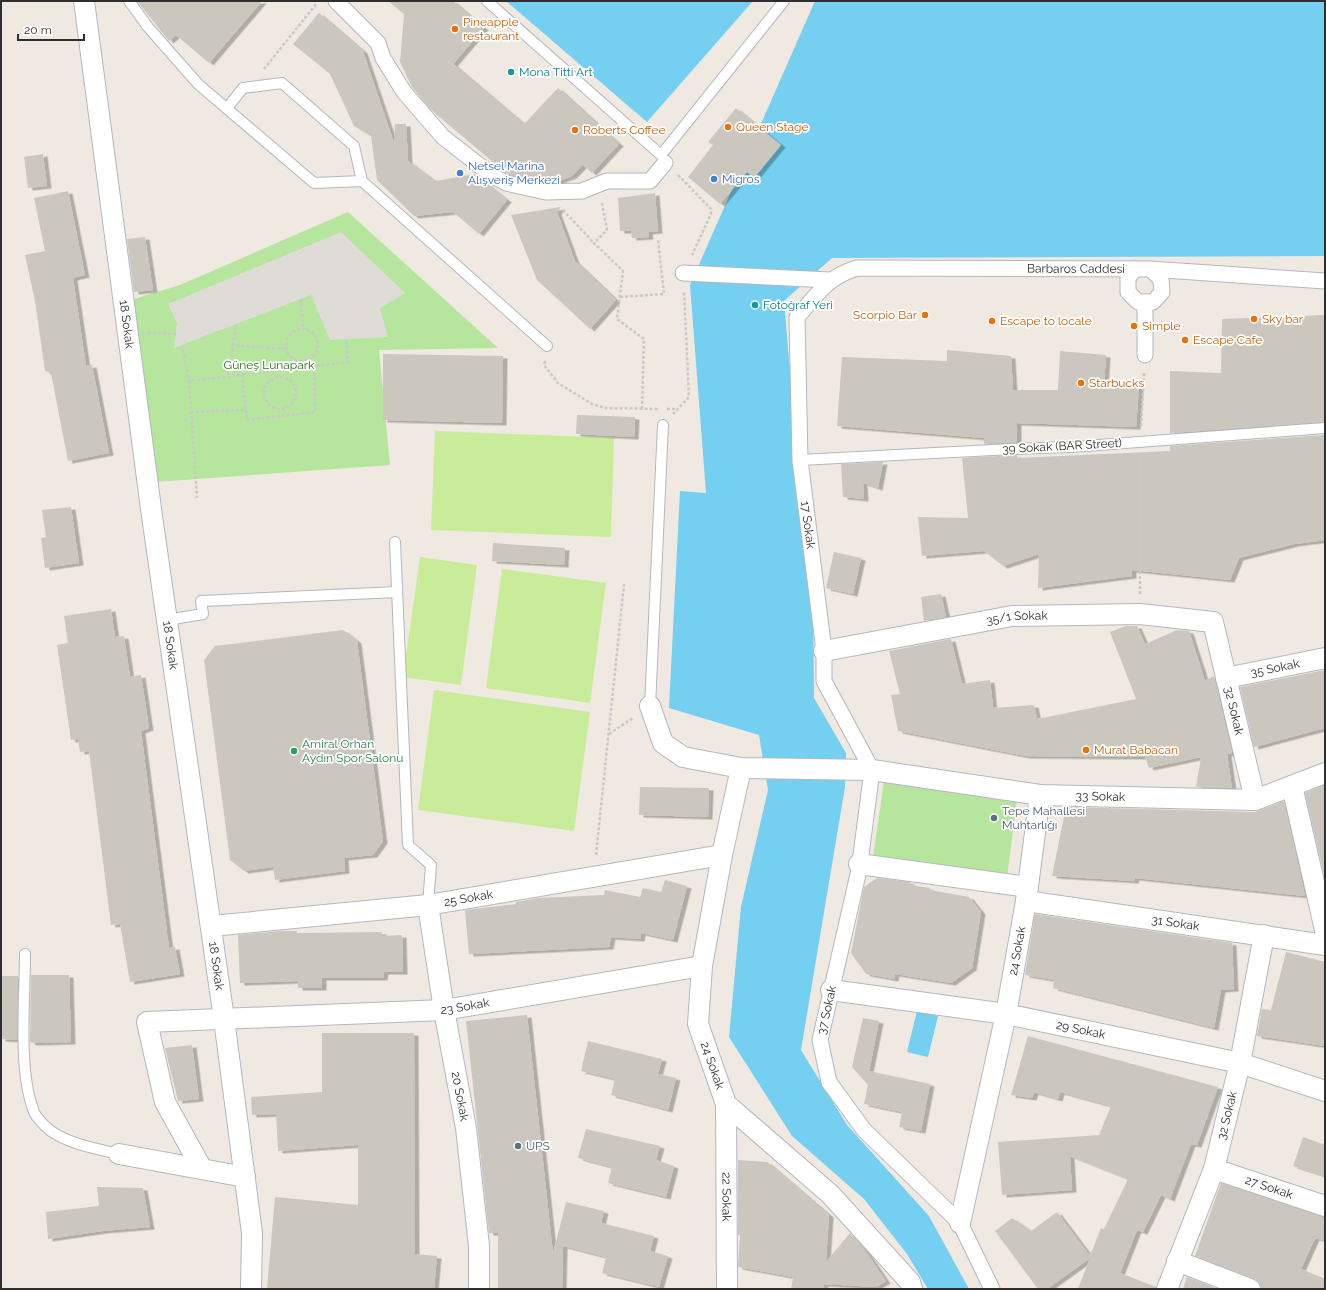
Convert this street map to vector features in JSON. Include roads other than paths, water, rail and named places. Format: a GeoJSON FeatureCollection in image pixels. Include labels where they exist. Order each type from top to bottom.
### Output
{"type":"FeatureCollection","features":[{"type":"Feature","properties":{"kind":"street","name":"18 Sokak"},"geometry":{"type":"LineString","coordinates":[[84,1],[167,620],[212,926],[245,1177],[252,1233],[251,1289]]}},
{"type":"Feature","properties":{"kind":"street"},"geometry":{"type":"LineString","coordinates":[[336,1],[378,43],[383,58],[404,92],[443,137],[472,161],[506,183],[546,192],[582,190],[607,180],[650,180],[670,168]]}},
{"type":"Feature","properties":{"kind":"street","name":"Barbaros Caddesi"},"geometry":{"type":"LineString","coordinates":[[830,280],[843,272],[857,268],[1150,269],[1325,282]]}},
{"type":"Feature","properties":{"kind":"street"},"geometry":{"type":"LineString","coordinates":[[1135,269],[1128,278],[1128,292],[1138,302],[1153,302],[1162,292],[1161,279],[1150,269]]}},
{"type":"Feature","properties":{"kind":"street"},"geometry":{"type":"LineString","coordinates":[[683,273],[830,280]]}},
{"type":"Feature","properties":{"kind":"street","name":"17 Sokak"},"geometry":{"type":"LineString","coordinates":[[830,280],[797,317],[800,460],[824,651],[824,681],[862,771]]}},
{"type":"Feature","properties":{"kind":"street"},"geometry":{"type":"LineString","coordinates":[[1145,302],[1145,355]]}},
{"type":"Feature","properties":{"kind":"street","name":"35/1 Sokak"},"geometry":{"type":"LineString","coordinates":[[824,651],[1012,616],[1140,614],[1213,622]]}},
{"type":"Feature","properties":{"kind":"street","name":"32 Sokak"},"geometry":{"type":"LineString","coordinates":[[1213,622],[1255,800]]}},
{"type":"Feature","properties":{"kind":"street","name":"35 Sokak"},"geometry":{"type":"LineString","coordinates":[[1226,678],[1325,658]]}},
{"type":"Feature","properties":{"kind":"street","name":"33 Sokak"},"geometry":{"type":"LineString","coordinates":[[650,706],[664,743],[683,757],[746,768],[862,771],[1040,794],[1255,800],[1325,773]]}},
{"type":"Feature","properties":{"kind":"street","name":"24 Sokak"},"geometry":{"type":"LineString","coordinates":[[746,768],[722,854],[702,966],[698,1024],[726,1104],[830,1194],[910,1282],[912,1289]]}},
{"type":"Feature","properties":{"kind":"street","name":"37 Sokak"},"geometry":{"type":"LineString","coordinates":[[862,771],[860,864],[820,1040],[829,1082],[864,1130],[960,1223],[992,1289]]}},
{"type":"Feature","properties":{"kind":"street"},"geometry":{"type":"LineString","coordinates":[[1292,786],[1325,930]]}},
{"type":"Feature","properties":{"kind":"street","name":"24 Sokak"},"geometry":{"type":"LineString","coordinates":[[960,1223],[1006,1014],[1027,894],[1040,794]]}},
{"type":"Feature","properties":{"kind":"street","name":"25 Sokak"},"geometry":{"type":"LineString","coordinates":[[212,926],[428,905],[722,854]]}},
{"type":"Feature","properties":{"kind":"street","name":"31 Sokak"},"geometry":{"type":"LineString","coordinates":[[860,864],[1325,945]]}},
{"type":"Feature","properties":{"kind":"street","name":"20 Sokak"},"geometry":{"type":"LineString","coordinates":[[428,905],[444,1010],[466,1128],[479,1246],[479,1289]]}},
{"type":"Feature","properties":{"kind":"street","name":"32 Sokak"},"geometry":{"type":"LineString","coordinates":[[1167,1289],[1214,1169],[1240,1064],[1264,935]]}},
{"type":"Feature","properties":{"kind":"street","name":"23 Sokak"},"geometry":{"type":"LineString","coordinates":[[202,1169],[164,1102],[147,1022],[444,1010],[702,966]]}},
{"type":"Feature","properties":{"kind":"street","name":"29 Sokak"},"geometry":{"type":"LineString","coordinates":[[831,990],[1006,1014],[1240,1064],[1325,1091]]}},
{"type":"Feature","properties":{"kind":"street","name":"22 Sokak"},"geometry":{"type":"LineString","coordinates":[[726,1104],[727,1289]]}},
{"type":"Feature","properties":{"kind":"street"},"geometry":{"type":"LineString","coordinates":[[119,1154],[245,1177]]}},
{"type":"Feature","properties":{"kind":"street","name":"27 Sokak"},"geometry":{"type":"LineString","coordinates":[[1214,1169],[1325,1206]]}},
{"type":"Feature","properties":{"kind":"street"},"geometry":{"type":"LineString","coordinates":[[1177,1261],[1250,1289]]}},
{"type":"Feature","properties":{"kind":"lane"},"geometry":{"type":"LineString","coordinates":[[129,1],[148,27],[198,84],[314,183],[362,181]]}},
{"type":"Feature","properties":{"kind":"lane"},"geometry":{"type":"LineString","coordinates":[[487,1],[661,155],[784,1]]}},
{"type":"Feature","properties":{"kind":"lane"},"geometry":{"type":"LineString","coordinates":[[227,108],[243,88],[282,83],[354,146],[362,181],[547,346]]}},
{"type":"Feature","properties":{"kind":"lane"},"geometry":{"type":"LineString","coordinates":[[650,706],[663,425]]}},
{"type":"Feature","properties":{"kind":"lane","name":"39 Sokak (BAR Street)"},"geometry":{"type":"LineString","coordinates":[[800,460],[1072,447],[1325,428]]}},
{"type":"Feature","properties":{"kind":"lane"},"geometry":{"type":"LineString","coordinates":[[395,542],[408,845],[431,865],[428,905]]}},
{"type":"Feature","properties":{"kind":"lane"},"geometry":{"type":"LineString","coordinates":[[167,620],[203,614],[201,600],[397,592]]}},
{"type":"Feature","properties":{"kind":"lane"},"geometry":{"type":"LineString","coordinates":[[25,954],[25,1056],[28,1092],[33,1111],[46,1127],[76,1144],[119,1154]]}},
{"type":"Feature","properties":{"kind":"water"},"geometry":{"type":"Polygon","coordinates":[[[506,1],[753,1],[647,122],[506,1]]]}},
{"type":"Feature","properties":{"kind":"water"},"geometry":{"type":"Polygon","coordinates":[[[815,1],[1325,1],[1325,256],[832,258],[784,301],[800,490],[812,492],[814,698],[846,753],[845,787],[801,1050],[847,1125],[929,1216],[969,1289],[928,1289],[907,1254],[864,1199],[792,1136],[729,1037],[741,907],[768,790],[759,735],[669,708],[680,491],[706,493],[690,285],[815,1]]]}},
{"type":"Feature","properties":{"kind":"water"},"geometry":{"type":"Polygon","coordinates":[[[917,1011],[938,1016],[928,1057],[907,1052],[917,1011]]]}},
{"type":"Feature","properties":{"kind":"place","name":"Pineapple restaurant"},"geometry":{"type":"Point","coordinates":[455,29]}},
{"type":"Feature","properties":{"kind":"place","name":"Mona Titti Art"},"geometry":{"type":"Point","coordinates":[511,72]}},
{"type":"Feature","properties":{"kind":"place","name":"Queen Stage"},"geometry":{"type":"Point","coordinates":[728,127]}},
{"type":"Feature","properties":{"kind":"place","name":"Roberts Coffee"},"geometry":{"type":"Point","coordinates":[575,130]}},
{"type":"Feature","properties":{"kind":"place","name":"Netsel Marina Alışveriş Merkezi"},"geometry":{"type":"Point","coordinates":[460,173]}},
{"type":"Feature","properties":{"kind":"place","name":"Migros"},"geometry":{"type":"Point","coordinates":[714,179]}},
{"type":"Feature","properties":{"kind":"place","name":"Fotoğraf Yeri"},"geometry":{"type":"Point","coordinates":[755,305]}},
{"type":"Feature","properties":{"kind":"place","name":"Scorpio Bar"},"geometry":{"type":"Point","coordinates":[925,315]}},
{"type":"Feature","properties":{"kind":"place","name":"Sky bar"},"geometry":{"type":"Point","coordinates":[1254,319]}},
{"type":"Feature","properties":{"kind":"place","name":"Escape to locale"},"geometry":{"type":"Point","coordinates":[992,321]}},
{"type":"Feature","properties":{"kind":"place","name":"Simple"},"geometry":{"type":"Point","coordinates":[1134,326]}},
{"type":"Feature","properties":{"kind":"place","name":"Escape Cafe"},"geometry":{"type":"Point","coordinates":[1185,340]}},
{"type":"Feature","properties":{"kind":"place","name":"Starbucks"},"geometry":{"type":"Point","coordinates":[1081,383]}},
{"type":"Feature","properties":{"kind":"place","name":"Murat Babacan"},"geometry":{"type":"Point","coordinates":[1086,750]}},
{"type":"Feature","properties":{"kind":"place","name":"Amiral Orhan Aydın Spor Salonu"},"geometry":{"type":"Point","coordinates":[294,751]}},
{"type":"Feature","properties":{"kind":"place","name":"Tepe Mahallesi Muhtarlığı"},"geometry":{"type":"Point","coordinates":[994,818]}},
{"type":"Feature","properties":{"kind":"place","name":"UPS"},"geometry":{"type":"Point","coordinates":[518,1146]}},
{"type":"Feature","properties":{"kind":"park label","name":"Güneş Lunapark"},"geometry":{"type":"Point","coordinates":[269,365]}}]}
